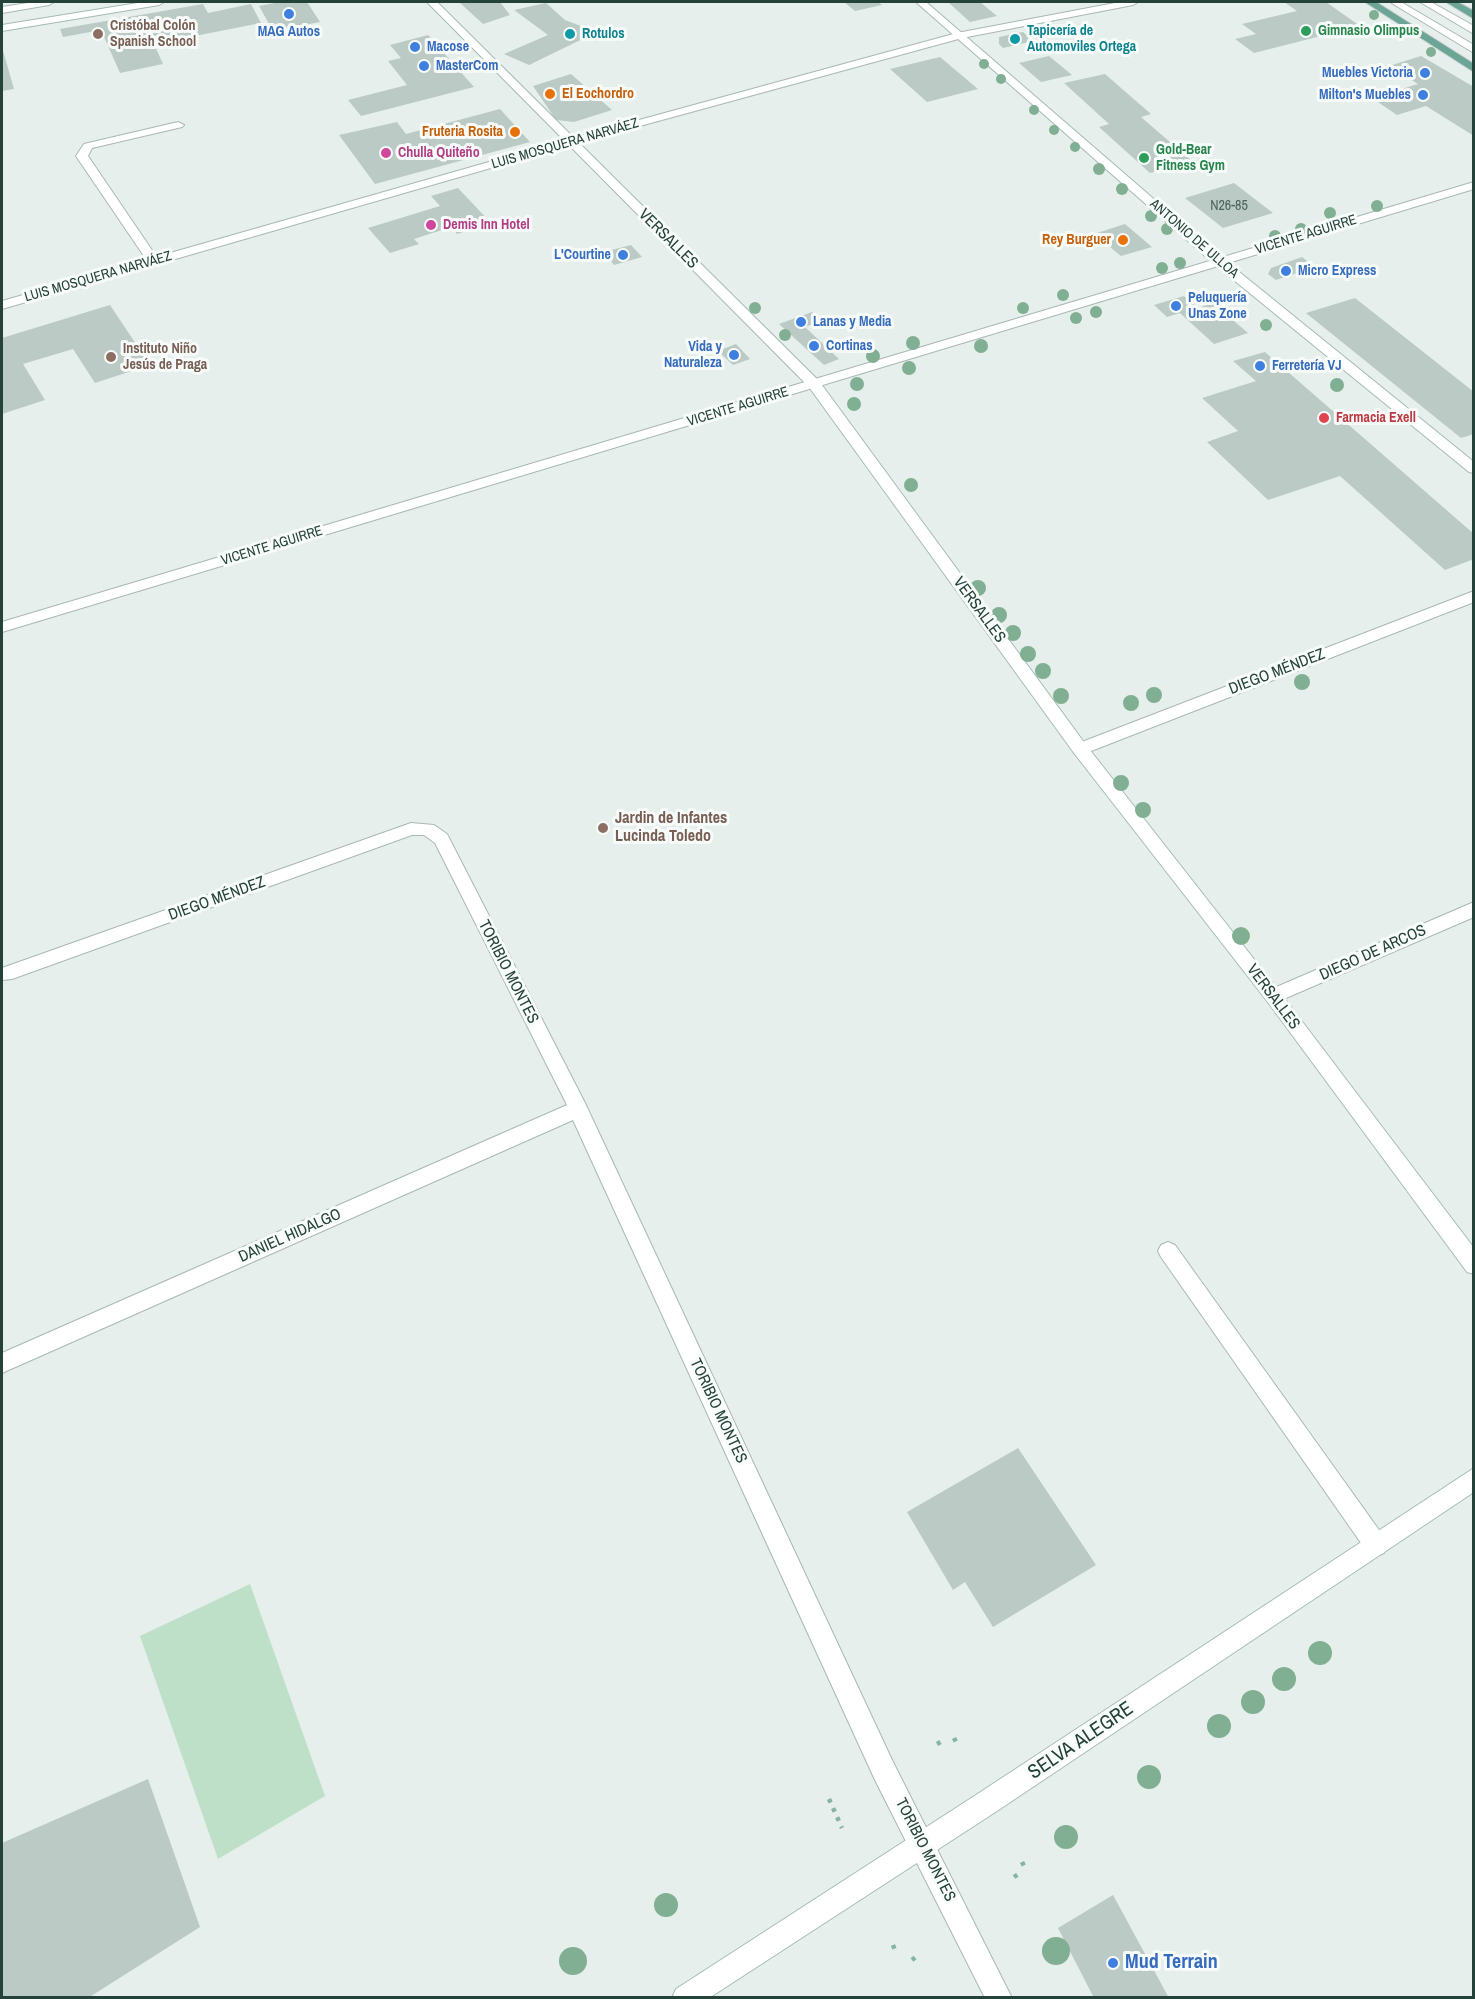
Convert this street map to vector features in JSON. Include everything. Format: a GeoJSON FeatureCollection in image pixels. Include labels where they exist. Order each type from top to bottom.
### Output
{"type":"FeatureCollection","features":[{"type":"Feature","properties":{"kind":"main road"},"geometry":{"type":"LineString","coordinates":[[1370,2],[1473,69]]}},
{"type":"Feature","properties":{"kind":"main road"},"geometry":{"type":"LineString","coordinates":[[1451,2],[1473,16]]}},
{"type":"Feature","properties":{"kind":"street"},"geometry":{"type":"LineString","coordinates":[[2,10],[49,2]]}},
{"type":"Feature","properties":{"kind":"street"},"geometry":{"type":"LineString","coordinates":[[2,28],[159,2]]}},
{"type":"Feature","properties":{"kind":"street","name":"VERSALLES"},"geometry":{"type":"LineString","coordinates":[[432,2],[814,384],[1080,749],[1273,996],[1473,1265]]}},
{"type":"Feature","properties":{"kind":"street","name":"ANTONIO DE ULLOA"},"geometry":{"type":"LineString","coordinates":[[921,2],[962,35],[1218,261],[1473,469]]}},
{"type":"Feature","properties":{"kind":"street","name":"LUIS MOSQUERA NARVÁEZ"},"geometry":{"type":"LineString","coordinates":[[2,305],[570,142],[962,35],[1133,2]]}},
{"type":"Feature","properties":{"kind":"street"},"geometry":{"type":"LineString","coordinates":[[1395,2],[1473,50]]}},
{"type":"Feature","properties":{"kind":"street"},"geometry":{"type":"LineString","coordinates":[[1425,2],[1473,31]]}},
{"type":"Feature","properties":{"kind":"street"},"geometry":{"type":"LineString","coordinates":[[154,261],[82,156],[88,146],[178,125]]}},
{"type":"Feature","properties":{"kind":"street","name":"VICENTE AGUIRRE"},"geometry":{"type":"LineString","coordinates":[[2,627],[1473,185]]}},
{"type":"Feature","properties":{"kind":"street","name":"DIEGO MÉNDEZ"},"geometry":{"type":"LineString","coordinates":[[1080,749],[1473,596]]}},
{"type":"Feature","properties":{"kind":"street","name":"DIEGO MÉNDEZ"},"geometry":{"type":"LineString","coordinates":[[6,974],[411,829],[428,829]]}},
{"type":"Feature","properties":{"kind":"street","name":"TORIBIO MONTES"},"geometry":{"type":"LineString","coordinates":[[428,829],[441,839],[578,1109],[920,1845],[999,1998]]}},
{"type":"Feature","properties":{"kind":"street","name":"DIEGO DE ARCOS"},"geometry":{"type":"LineString","coordinates":[[1273,996],[1473,909]]}},
{"type":"Feature","properties":{"kind":"street","name":"DANIEL HIDALGO"},"geometry":{"type":"LineString","coordinates":[[2,1363],[578,1109]]}},
{"type":"Feature","properties":{"kind":"street"},"geometry":{"type":"LineString","coordinates":[[1168,1251],[1376,1545]]}},
{"type":"Feature","properties":{"kind":"street","name":"SELVA ALEGRE"},"geometry":{"type":"LineString","coordinates":[[685,1998],[1473,1479]]}},
{"type":"Feature","properties":{"kind":"path"},"geometry":{"type":"LineString","coordinates":[[954,1738],[958,1746]]}},
{"type":"Feature","properties":{"kind":"path"},"geometry":{"type":"LineString","coordinates":[[937,1744],[944,1740]]}},
{"type":"Feature","properties":{"kind":"path"},"geometry":{"type":"LineString","coordinates":[[829,1799],[842,1828]]}},
{"type":"Feature","properties":{"kind":"path"},"geometry":{"type":"LineString","coordinates":[[1014,1877],[1023,1872],[1022,1862]]}},
{"type":"Feature","properties":{"kind":"path"},"geometry":{"type":"LineString","coordinates":[[893,1945],[896,1953]]}},
{"type":"Feature","properties":{"kind":"path"},"geometry":{"type":"LineString","coordinates":[[912,1960],[918,1955]]}},
{"type":"Feature","properties":{"kind":"green space"},"geometry":{"type":"Polygon","coordinates":[[[250,1584],[325,1796],[218,1859],[140,1636],[250,1584]]]}},
{"type":"Feature","properties":{"kind":"building","name":"MAG Autos"},"geometry":{"type":"Polygon","coordinates":[[[280,2],[307,2],[320,22],[273,31],[259,6],[280,2]]]}},
{"type":"Feature","properties":{"kind":"building"},"geometry":{"type":"Polygon","coordinates":[[[459,2],[500,2],[510,15],[483,24],[459,2]]]}},
{"type":"Feature","properties":{"kind":"building"},"geometry":{"type":"Polygon","coordinates":[[[844,2],[878,2],[882,5],[855,11],[844,2]]]}},
{"type":"Feature","properties":{"kind":"building"},"geometry":{"type":"Polygon","coordinates":[[[948,2],[980,2],[997,16],[970,22],[948,2]]]}},
{"type":"Feature","properties":{"kind":"building"},"geometry":{"type":"Polygon","coordinates":[[[1284,2],[1326,2],[1360,26],[1254,53],[1235,39],[1256,34],[1242,24],[1297,11],[1284,2]]]}},
{"type":"Feature","properties":{"kind":"building","name":"Rotulos"},"geometry":{"type":"Polygon","coordinates":[[[546,3],[565,20],[597,32],[529,65],[504,54],[548,35],[514,10],[546,3]]]}},
{"type":"Feature","properties":{"kind":"building"},"geometry":{"type":"Polygon","coordinates":[[[203,4],[208,13],[251,4],[261,23],[154,44],[163,64],[120,73],[101,30],[63,37],[60,29],[203,4]]]}},
{"type":"Feature","properties":{"kind":"building","name":"Tapicería de Automoviles Ortega"},"geometry":{"type":"Polygon","coordinates":[[[1023,32],[1033,41],[1003,48],[999,44],[999,37],[1023,32]]]}},
{"type":"Feature","properties":{"kind":"building"},"geometry":{"type":"Polygon","coordinates":[[[428,35],[474,87],[361,116],[348,100],[407,85],[388,61],[401,58],[390,45],[428,35]]]}},
{"type":"Feature","properties":{"kind":"building"},"geometry":{"type":"Polygon","coordinates":[[[2,47],[14,89],[2,91],[2,47]]]}},
{"type":"Feature","properties":{"kind":"building"},"geometry":{"type":"Polygon","coordinates":[[[1049,56],[1072,75],[1041,82],[1019,63],[1049,56]]]}},
{"type":"Feature","properties":{"kind":"building"},"geometry":{"type":"Polygon","coordinates":[[[1421,56],[1474,87],[1474,136],[1426,106],[1397,115],[1372,98],[1418,84],[1389,66],[1421,56]]]}},
{"type":"Feature","properties":{"kind":"building"},"geometry":{"type":"Polygon","coordinates":[[[940,57],[978,89],[927,102],[890,69],[940,57]]]}},
{"type":"Feature","properties":{"kind":"building"},"geometry":{"type":"Polygon","coordinates":[[[571,74],[612,110],[574,122],[556,120],[533,86],[571,74]]]}},
{"type":"Feature","properties":{"kind":"building"},"geometry":{"type":"Polygon","coordinates":[[[1105,74],[1151,114],[1141,117],[1193,162],[1150,173],[1099,127],[1109,124],[1064,83],[1105,74]]]}},
{"type":"Feature","properties":{"kind":"building"},"geometry":{"type":"Polygon","coordinates":[[[500,109],[530,142],[375,184],[339,135],[397,122],[406,134],[500,109]]]}},
{"type":"Feature","properties":{"kind":"building"},"geometry":{"type":"Polygon","coordinates":[[[1234,183],[1273,213],[1223,228],[1185,198],[1234,183]]]}},
{"type":"Feature","properties":{"kind":"building","name":"Demis Inn Hotel"},"geometry":{"type":"Polygon","coordinates":[[[458,188],[491,223],[457,234],[451,227],[414,239],[419,244],[390,253],[368,228],[440,206],[431,196],[458,188]]]}},
{"type":"Feature","properties":{"kind":"building","name":"Rey Burguer"},"geometry":{"type":"Polygon","coordinates":[[[1125,224],[1152,247],[1121,256],[1094,234],[1125,224]]]}},
{"type":"Feature","properties":{"kind":"building","name":"L'Courtine"},"geometry":{"type":"Polygon","coordinates":[[[631,245],[642,257],[614,265],[604,252],[631,245]]]}},
{"type":"Feature","properties":{"kind":"building","name":"Micro Express"},"geometry":{"type":"Polygon","coordinates":[[[1302,257],[1315,267],[1276,280],[1268,274],[1271,268],[1302,257]]]}},
{"type":"Feature","properties":{"kind":"building"},"geometry":{"type":"Polygon","coordinates":[[[1184,296],[1198,308],[1213,303],[1248,333],[1214,344],[1180,313],[1167,317],[1154,305],[1184,296]]]}},
{"type":"Feature","properties":{"kind":"building"},"geometry":{"type":"Polygon","coordinates":[[[1355,298],[1474,392],[1474,434],[1461,438],[1306,313],[1355,298]]]}},
{"type":"Feature","properties":{"kind":"building","name":"Instituto Niño Jesús de Praga"},"geometry":{"type":"Polygon","coordinates":[[[110,305],[150,365],[95,383],[73,349],[23,364],[45,400],[2,414],[2,338],[110,305]]]}},
{"type":"Feature","properties":{"kind":"building","name":"Cortinas"},"geometry":{"type":"Polygon","coordinates":[[[812,312],[822,321],[805,327],[839,359],[824,365],[779,324],[812,312]]]}},
{"type":"Feature","properties":{"kind":"building","name":"Vida y Naturaleza"},"geometry":{"type":"Polygon","coordinates":[[[736,344],[750,359],[733,365],[718,351],[736,344]]]}},
{"type":"Feature","properties":{"kind":"building"},"geometry":{"type":"Polygon","coordinates":[[[1265,352],[1474,534],[1474,559],[1445,570],[1340,476],[1268,500],[1207,442],[1238,431],[1202,398],[1256,381],[1233,361],[1265,352]]]}},
{"type":"Feature","properties":{"kind":"building"},"geometry":{"type":"Polygon","coordinates":[[[1018,1448],[1096,1565],[993,1627],[965,1582],[953,1590],[907,1512],[1018,1448]]]}},
{"type":"Feature","properties":{"kind":"building"},"geometry":{"type":"Polygon","coordinates":[[[148,1779],[200,1927],[88,1998],[2,1998],[2,1843],[148,1779]]]}},
{"type":"Feature","properties":{"kind":"building","name":"Mud Terrain"},"geometry":{"type":"Polygon","coordinates":[[[1113,1895],[1169,1998],[1094,1998],[1058,1928],[1113,1895]]]}},
{"type":"Feature","properties":{"kind":"place","name":"MAG Autos"},"geometry":{"type":"Point","coordinates":[289,14]}},
{"type":"Feature","properties":{"kind":"place","name":"Gimnasio Olimpus"},"geometry":{"type":"Point","coordinates":[1306,31]}},
{"type":"Feature","properties":{"kind":"place","name":"Cristóbal Colón Spanish School"},"geometry":{"type":"Point","coordinates":[98,34]}},
{"type":"Feature","properties":{"kind":"place","name":"Rotulos"},"geometry":{"type":"Point","coordinates":[570,34]}},
{"type":"Feature","properties":{"kind":"place","name":"Tapicería de Automoviles Ortega"},"geometry":{"type":"Point","coordinates":[1015,39]}},
{"type":"Feature","properties":{"kind":"place","name":"Macose"},"geometry":{"type":"Point","coordinates":[415,47]}},
{"type":"Feature","properties":{"kind":"place","name":"MasterCom"},"geometry":{"type":"Point","coordinates":[424,66]}},
{"type":"Feature","properties":{"kind":"place","name":"Muebles Victoria"},"geometry":{"type":"Point","coordinates":[1425,73]}},
{"type":"Feature","properties":{"kind":"place","name":"El Eochordro"},"geometry":{"type":"Point","coordinates":[550,94]}},
{"type":"Feature","properties":{"kind":"place","name":"Milton's Muebles"},"geometry":{"type":"Point","coordinates":[1423,95]}},
{"type":"Feature","properties":{"kind":"place","name":"Fruteria Rosita"},"geometry":{"type":"Point","coordinates":[515,132]}},
{"type":"Feature","properties":{"kind":"place","name":"Chulla Quiteño"},"geometry":{"type":"Point","coordinates":[386,153]}},
{"type":"Feature","properties":{"kind":"place","name":"Gold-Bear Fitness Gym"},"geometry":{"type":"Point","coordinates":[1144,158]}},
{"type":"Feature","properties":{"kind":"place","name":"Demis Inn Hotel"},"geometry":{"type":"Point","coordinates":[431,225]}},
{"type":"Feature","properties":{"kind":"place","name":"Rey Burguer"},"geometry":{"type":"Point","coordinates":[1123,240]}},
{"type":"Feature","properties":{"kind":"place","name":"L'Courtine"},"geometry":{"type":"Point","coordinates":[623,255]}},
{"type":"Feature","properties":{"kind":"place","name":"Micro Express"},"geometry":{"type":"Point","coordinates":[1286,271]}},
{"type":"Feature","properties":{"kind":"place","name":"Peluquería Unas Zone"},"geometry":{"type":"Point","coordinates":[1176,306]}},
{"type":"Feature","properties":{"kind":"place","name":"Lanas y Media"},"geometry":{"type":"Point","coordinates":[801,322]}},
{"type":"Feature","properties":{"kind":"place","name":"Cortinas"},"geometry":{"type":"Point","coordinates":[814,346]}},
{"type":"Feature","properties":{"kind":"place","name":"Vida y Naturaleza"},"geometry":{"type":"Point","coordinates":[734,355]}},
{"type":"Feature","properties":{"kind":"place","name":"Instituto Niño Jesús de Praga"},"geometry":{"type":"Point","coordinates":[111,357]}},
{"type":"Feature","properties":{"kind":"place","name":"Ferretería VJ"},"geometry":{"type":"Point","coordinates":[1260,366]}},
{"type":"Feature","properties":{"kind":"place","name":"Farmacia Exell"},"geometry":{"type":"Point","coordinates":[1324,418]}},
{"type":"Feature","properties":{"kind":"place","name":"Jardin de Infantes Lucinda Toledo"},"geometry":{"type":"Point","coordinates":[603,828]}},
{"type":"Feature","properties":{"kind":"place","name":"Mud Terrain"},"geometry":{"type":"Point","coordinates":[1113,1963]}}]}
